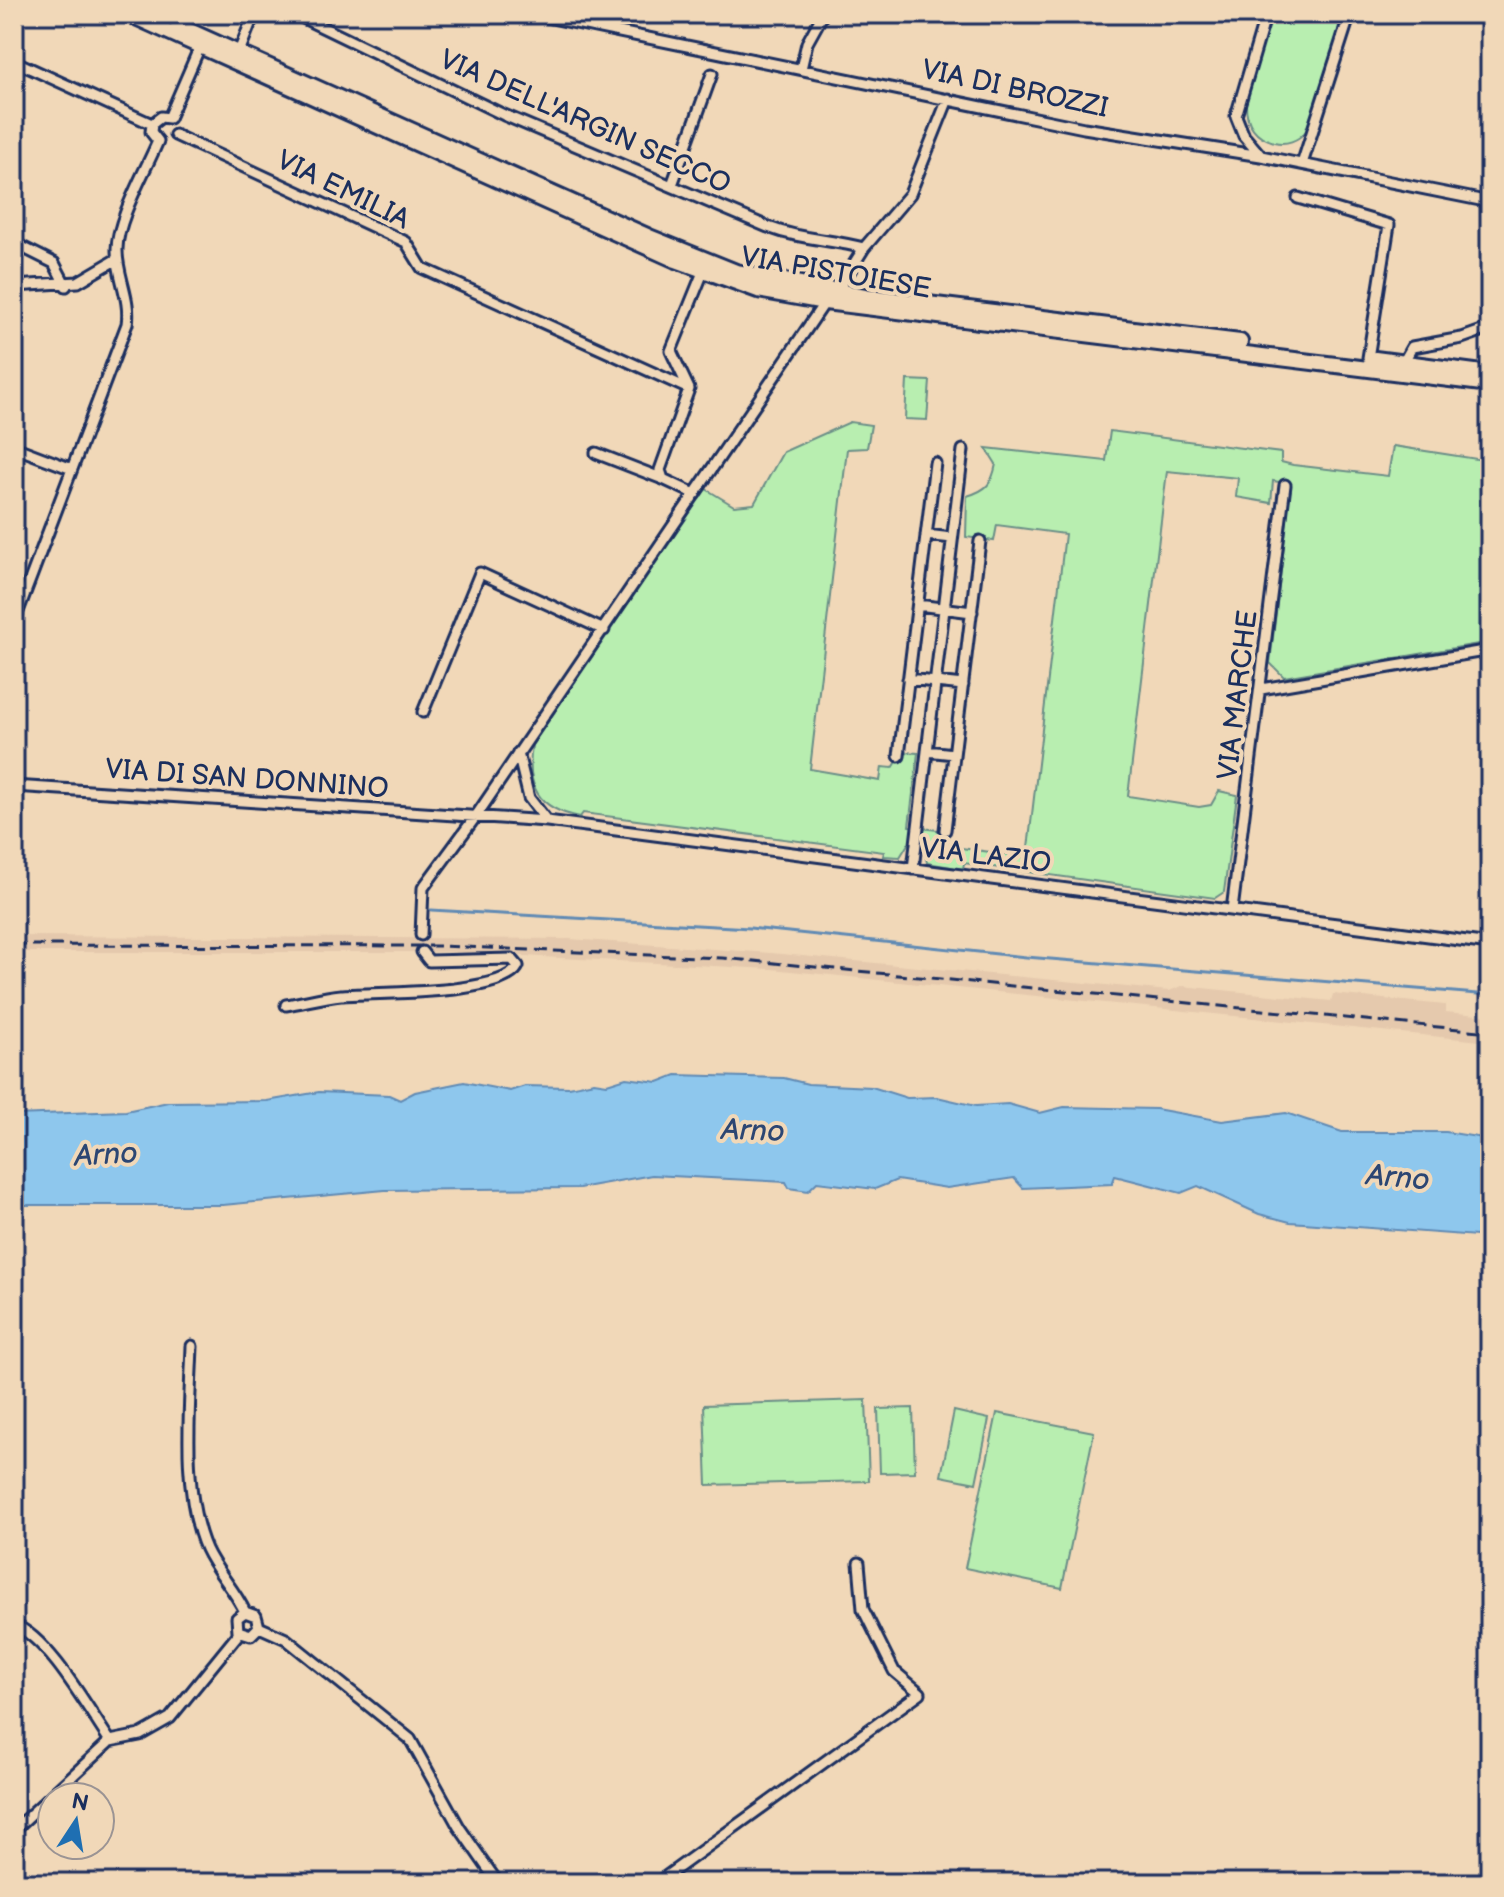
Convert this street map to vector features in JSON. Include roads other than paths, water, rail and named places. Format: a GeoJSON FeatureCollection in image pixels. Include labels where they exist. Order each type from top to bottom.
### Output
{"type":"FeatureCollection","features":[{"type":"Feature","properties":{"kind":"main road","name":"VIA PISTOIESE"},"geometry":{"type":"LineString","coordinates":[[129,14],[202,42],[703,272],[758,290],[825,302],[1490,384]]}},
{"type":"Feature","properties":{"kind":"main road","name":"VIA PISTOIESE"},"geometry":{"type":"LineString","coordinates":[[151,14],[202,42],[239,52],[707,261],[760,279],[1490,374]]}},
{"type":"Feature","properties":{"kind":"street"},"geometry":{"type":"LineString","coordinates":[[239,52],[254,14]]}},
{"type":"Feature","properties":{"kind":"street","name":"VIA DELL'ARGIN SECCO"},"geometry":{"type":"LineString","coordinates":[[295,14],[504,115],[797,238],[834,240],[864,248]]}},
{"type":"Feature","properties":{"kind":"street","name":"VIA DI BROZZI"},"geometry":{"type":"LineString","coordinates":[[532,14],[717,58],[801,69],[1084,128],[1261,156],[1490,202]]}},
{"type":"Feature","properties":{"kind":"street"},"geometry":{"type":"LineString","coordinates":[[801,69],[809,38],[823,14]]}},
{"type":"Feature","properties":{"kind":"street"},"geometry":{"type":"LineString","coordinates":[[1261,156],[1244,136],[1236,116],[1266,14]]}},
{"type":"Feature","properties":{"kind":"street"},"geometry":{"type":"LineString","coordinates":[[1302,164],[1350,14]]}},
{"type":"Feature","properties":{"kind":"street"},"geometry":{"type":"LineString","coordinates":[[169,118],[202,42]]}},
{"type":"Feature","properties":{"kind":"street"},"geometry":{"type":"LineString","coordinates":[[14,61],[152,124]]}},
{"type":"Feature","properties":{"kind":"street"},"geometry":{"type":"LineString","coordinates":[[672,185],[712,74]]}},
{"type":"Feature","properties":{"kind":"street"},"geometry":{"type":"LineString","coordinates":[[837,291],[864,248],[910,194],[948,99]]}},
{"type":"Feature","properties":{"kind":"street"},"geometry":{"type":"LineString","coordinates":[[157,118],[169,118],[175,123],[175,135],[170,141],[158,141],[151,132],[152,124],[157,118]]}},
{"type":"Feature","properties":{"kind":"street","name":"VIA EMILIA"},"geometry":{"type":"LineString","coordinates":[[175,135],[406,242],[422,268],[689,389]]}},
{"type":"Feature","properties":{"kind":"street"},"geometry":{"type":"LineString","coordinates":[[14,622],[127,324],[128,303],[117,259],[121,229],[158,141]]}},
{"type":"Feature","properties":{"kind":"street"},"geometry":{"type":"LineString","coordinates":[[1298,198],[1389,225],[1368,358]]}},
{"type":"Feature","properties":{"kind":"street"},"geometry":{"type":"LineString","coordinates":[[14,243],[54,263],[66,286]]}},
{"type":"Feature","properties":{"kind":"street"},"geometry":{"type":"LineString","coordinates":[[14,286],[66,286],[90,277],[117,259]]}},
{"type":"Feature","properties":{"kind":"street"},"geometry":{"type":"LineString","coordinates":[[663,479],[661,462],[689,389],[671,351],[703,272]]}},
{"type":"Feature","properties":{"kind":"street"},"geometry":{"type":"LineString","coordinates":[[421,935],[422,895],[427,881],[476,816],[604,630],[825,302]]}},
{"type":"Feature","properties":{"kind":"street"},"geometry":{"type":"LineString","coordinates":[[1403,363],[1412,347],[1462,338],[1490,328]]}},
{"type":"Feature","properties":{"kind":"street"},"geometry":{"type":"LineString","coordinates":[[14,447],[72,469]]}},
{"type":"Feature","properties":{"kind":"street"},"geometry":{"type":"LineString","coordinates":[[913,869],[963,450]]}},
{"type":"Feature","properties":{"kind":"street"},"geometry":{"type":"LineString","coordinates":[[596,453],[695,494]]}},
{"type":"Feature","properties":{"kind":"street"},"geometry":{"type":"LineString","coordinates":[[899,756],[935,463]]}},
{"type":"Feature","properties":{"kind":"street","name":"VIA MARCHE"},"geometry":{"type":"LineString","coordinates":[[1232,910],[1285,485]]}},
{"type":"Feature","properties":{"kind":"street"},"geometry":{"type":"LineString","coordinates":[[926,535],[952,538]]}},
{"type":"Feature","properties":{"kind":"street"},"geometry":{"type":"LineString","coordinates":[[945,830],[980,541]]}},
{"type":"Feature","properties":{"kind":"street"},"geometry":{"type":"LineString","coordinates":[[423,712],[480,573],[604,630]]}},
{"type":"Feature","properties":{"kind":"street"},"geometry":{"type":"LineString","coordinates":[[918,605],[972,612]]}},
{"type":"Feature","properties":{"kind":"street"},"geometry":{"type":"LineString","coordinates":[[1261,689],[1490,650]]}},
{"type":"Feature","properties":{"kind":"street"},"geometry":{"type":"LineString","coordinates":[[908,679],[963,685]]}},
{"type":"Feature","properties":{"kind":"street"},"geometry":{"type":"LineString","coordinates":[[927,751],[954,754]]}},
{"type":"Feature","properties":{"kind":"street"},"geometry":{"type":"LineString","coordinates":[[518,753],[529,798],[547,821]]}},
{"type":"Feature","properties":{"kind":"street","name":"VIA DI SAN DONNINO"},"geometry":{"type":"LineString","coordinates":[[14,786],[476,816]]}},
{"type":"Feature","properties":{"kind":"street","name":"VIA LAZIO"},"geometry":{"type":"LineString","coordinates":[[476,816],[547,821],[1490,944]]}},
{"type":"Feature","properties":{"kind":"street"},"geometry":{"type":"LineString","coordinates":[[286,1005],[339,995],[471,986],[504,980],[515,973],[518,966],[512,959],[423,955]]}},
{"type":"Feature","properties":{"kind":"street"},"geometry":{"type":"LineString","coordinates":[[192,1346],[189,1428],[194,1495],[206,1549],[245,1612],[256,1616],[259,1627]]}},
{"type":"Feature","properties":{"kind":"street"},"geometry":{"type":"LineString","coordinates":[[657,1883],[920,1693],[894,1671],[863,1609],[859,1563]]}},
{"type":"Feature","properties":{"kind":"street"},"geometry":{"type":"LineString","coordinates":[[240,1632],[236,1622],[245,1612]]}},
{"type":"Feature","properties":{"kind":"street"},"geometry":{"type":"LineString","coordinates":[[14,1625],[25,1629],[41,1645],[110,1741]]}},
{"type":"Feature","properties":{"kind":"street"},"geometry":{"type":"LineString","coordinates":[[240,1632],[251,1635],[259,1627]]}},
{"type":"Feature","properties":{"kind":"street"},"geometry":{"type":"LineString","coordinates":[[259,1627],[286,1639],[410,1739],[459,1827],[498,1883]]}},
{"type":"Feature","properties":{"kind":"street"},"geometry":{"type":"LineString","coordinates":[[14,1830],[110,1741],[140,1735],[170,1718],[240,1632]]}},
{"type":"Feature","properties":{"kind":"water","name":"Arno"},"geometry":{"type":"Polygon","coordinates":[[[676,1075],[784,1078],[808,1084],[872,1087],[907,1098],[937,1097],[976,1106],[1008,1104],[1040,1113],[1064,1107],[1156,1109],[1222,1121],[1286,1113],[1342,1132],[1446,1132],[1490,1139],[1490,1237],[1290,1222],[1259,1214],[1198,1186],[1181,1193],[1115,1176],[1112,1184],[1023,1188],[1014,1178],[947,1188],[897,1180],[875,1189],[817,1182],[808,1191],[789,1188],[786,1182],[652,1175],[579,1188],[385,1190],[223,1205],[14,1205],[14,1115],[126,1111],[168,1102],[267,1101],[319,1092],[389,1095],[400,1100],[415,1092],[464,1082],[510,1091],[525,1086],[607,1084],[626,1078],[658,1082],[676,1075]]]}},
{"type":"Feature","properties":{"kind":"waterway"},"geometry":{"type":"LineString","coordinates":[[431,910],[750,928],[1026,957],[1490,995]]}},
{"type":"Feature","properties":{"kind":"railway"},"geometry":{"type":"LineString","coordinates":[[14,945],[438,946],[722,958],[1490,1032]]}}]}
